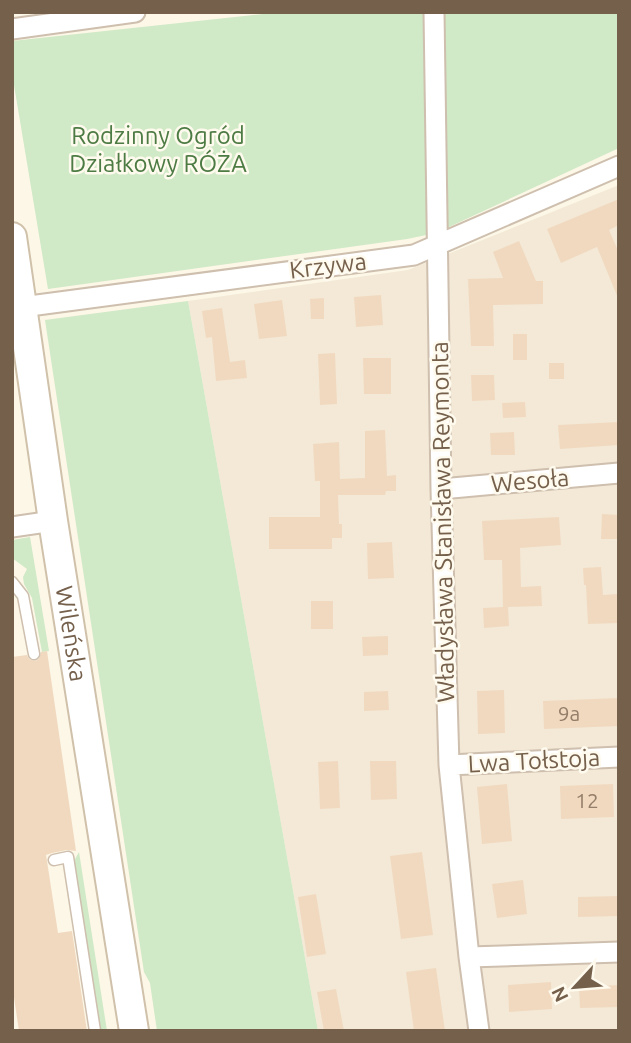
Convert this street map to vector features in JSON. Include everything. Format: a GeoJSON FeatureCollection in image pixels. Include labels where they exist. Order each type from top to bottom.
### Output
{"type":"FeatureCollection","features":[{"type":"Feature","properties":{"kind":"street"},"geometry":{"type":"LineString","coordinates":[[12,29],[135,12]]}},
{"type":"Feature","properties":{"kind":"street","name":"Władysława Stanisława Reymonta"},"geometry":{"type":"LineString","coordinates":[[434,12],[441,489],[449,765],[479,1031]]}},
{"type":"Feature","properties":{"kind":"street","name":"Krzywa"},"geometry":{"type":"LineString","coordinates":[[22,307],[414,255],[619,166]]}},
{"type":"Feature","properties":{"kind":"street","name":"Wileńska"},"geometry":{"type":"LineString","coordinates":[[12,237],[53,521],[134,1031]]}},
{"type":"Feature","properties":{"kind":"street","name":"Wesoła"},"geometry":{"type":"LineString","coordinates":[[441,489],[619,472]]}},
{"type":"Feature","properties":{"kind":"street"},"geometry":{"type":"LineString","coordinates":[[12,527],[53,521]]}},
{"type":"Feature","properties":{"kind":"street","name":"Lwa Tołstoja"},"geometry":{"type":"LineString","coordinates":[[449,765],[619,757]]}},
{"type":"Feature","properties":{"kind":"street"},"geometry":{"type":"LineString","coordinates":[[469,957],[619,952]]}},
{"type":"Feature","properties":{"kind":"lane"},"geometry":{"type":"LineString","coordinates":[[12,582],[23,596],[33,653]]}},
{"type":"Feature","properties":{"kind":"lane"},"geometry":{"type":"LineString","coordinates":[[54,860],[68,858],[95,1031]]}},
{"type":"Feature","properties":{"kind":"shaded area"},"geometry":{"type":"Polygon","coordinates":[[[619,185],[619,1031],[318,1031],[188,301],[408,270],[619,185]]]}},
{"type":"Feature","properties":{"kind":"green space","name":"Rodzinny Ogród Działkowy RÓŻA"},"geometry":{"type":"Polygon","coordinates":[[[282,12],[619,12],[619,148],[436,233],[48,289],[12,73],[12,41],[282,12]]]}},
{"type":"Feature","properties":{"kind":"green space"},"geometry":{"type":"Polygon","coordinates":[[[188,301],[318,1031],[157,1031],[150,983],[144,972],[45,320],[188,301]]]}},
{"type":"Feature","properties":{"kind":"green space"},"geometry":{"type":"Polygon","coordinates":[[[30,537],[49,651],[42,652],[32,598],[24,584],[23,577],[27,569],[12,558],[12,540],[30,537]]]}},
{"type":"Feature","properties":{"kind":"green space"},"geometry":{"type":"Polygon","coordinates":[[[79,852],[107,1031],[100,1031],[74,861],[79,852]]]}},
{"type":"Feature","properties":{"kind":"building"},"geometry":{"type":"Polygon","coordinates":[[[619,199],[619,225],[609,230],[619,253],[618,298],[597,247],[561,263],[547,229],[619,199]]]}},
{"type":"Feature","properties":{"kind":"building"},"geometry":{"type":"Polygon","coordinates":[[[519,241],[536,281],[543,281],[543,304],[493,305],[494,346],[471,346],[468,279],[503,278],[493,252],[519,241]]]}},
{"type":"Feature","properties":{"kind":"building"},"geometry":{"type":"Polygon","coordinates":[[[381,295],[383,325],[356,327],[354,297],[381,295]]]}},
{"type":"Feature","properties":{"kind":"building"},"geometry":{"type":"Polygon","coordinates":[[[324,298],[324,319],[311,319],[310,299],[324,298]]]}},
{"type":"Feature","properties":{"kind":"building"},"geometry":{"type":"Polygon","coordinates":[[[282,300],[287,336],[259,339],[254,304],[282,300]]]}},
{"type":"Feature","properties":{"kind":"building"},"geometry":{"type":"Polygon","coordinates":[[[222,308],[230,362],[245,360],[247,378],[216,381],[212,337],[206,338],[202,311],[222,308]]]}},
{"type":"Feature","properties":{"kind":"building"},"geometry":{"type":"Polygon","coordinates":[[[513,334],[527,334],[527,360],[513,360],[513,334]]]}},
{"type":"Feature","properties":{"kind":"building"},"geometry":{"type":"Polygon","coordinates":[[[335,353],[337,404],[320,405],[318,354],[335,353]]]}},
{"type":"Feature","properties":{"kind":"building"},"geometry":{"type":"Polygon","coordinates":[[[363,358],[391,358],[391,394],[364,394],[363,358]]]}},
{"type":"Feature","properties":{"kind":"building"},"geometry":{"type":"Polygon","coordinates":[[[549,363],[564,363],[564,379],[549,379],[549,363]]]}},
{"type":"Feature","properties":{"kind":"building"},"geometry":{"type":"Polygon","coordinates":[[[471,375],[494,375],[495,400],[472,401],[471,375]]]}},
{"type":"Feature","properties":{"kind":"building"},"geometry":{"type":"Polygon","coordinates":[[[525,402],[526,417],[503,418],[502,403],[525,402]]]}},
{"type":"Feature","properties":{"kind":"building"},"geometry":{"type":"Polygon","coordinates":[[[619,422],[619,445],[560,449],[558,425],[619,422]]]}},
{"type":"Feature","properties":{"kind":"building"},"geometry":{"type":"Polygon","coordinates":[[[385,430],[387,476],[396,475],[396,491],[386,491],[385,495],[338,495],[342,538],[332,538],[332,549],[269,549],[269,517],[320,517],[320,481],[315,481],[313,444],[339,442],[340,479],[365,478],[365,431],[385,430]]]}},
{"type":"Feature","properties":{"kind":"building"},"geometry":{"type":"Polygon","coordinates":[[[514,432],[515,455],[491,455],[490,433],[514,432]]]}},
{"type":"Feature","properties":{"kind":"building"},"geometry":{"type":"Polygon","coordinates":[[[602,514],[619,515],[619,539],[601,539],[602,514]]]}},
{"type":"Feature","properties":{"kind":"building"},"geometry":{"type":"Polygon","coordinates":[[[559,517],[561,545],[520,548],[521,587],[541,586],[542,606],[508,607],[509,626],[484,628],[483,608],[503,607],[502,560],[484,560],[482,521],[559,517]]]}},
{"type":"Feature","properties":{"kind":"building"},"geometry":{"type":"Polygon","coordinates":[[[392,542],[394,578],[368,579],[367,543],[392,542]]]}},
{"type":"Feature","properties":{"kind":"building"},"geometry":{"type":"Polygon","coordinates":[[[601,567],[603,595],[617,594],[618,623],[588,624],[583,568],[601,567]]]}},
{"type":"Feature","properties":{"kind":"building"},"geometry":{"type":"Polygon","coordinates":[[[311,601],[333,601],[333,629],[311,629],[311,601]]]}},
{"type":"Feature","properties":{"kind":"building"},"geometry":{"type":"Polygon","coordinates":[[[388,636],[388,655],[363,656],[362,637],[388,636]]]}},
{"type":"Feature","properties":{"kind":"building"},"geometry":{"type":"Polygon","coordinates":[[[47,651],[76,851],[67,850],[46,855],[58,933],[72,931],[87,1031],[19,1031],[12,984],[12,657],[27,655],[35,661],[39,659],[41,652],[47,651]]]}},
{"type":"Feature","properties":{"kind":"building"},"geometry":{"type":"Polygon","coordinates":[[[504,690],[505,733],[478,734],[477,691],[504,690]]]}},
{"type":"Feature","properties":{"kind":"building"},"geometry":{"type":"Polygon","coordinates":[[[388,691],[389,710],[364,711],[364,692],[388,691]]]}},
{"type":"Feature","properties":{"kind":"building"},"geometry":{"type":"Polygon","coordinates":[[[619,698],[619,726],[544,729],[543,701],[619,698]]]}},
{"type":"Feature","properties":{"kind":"building"},"geometry":{"type":"Polygon","coordinates":[[[338,761],[340,808],[320,809],[318,762],[338,761]]]}},
{"type":"Feature","properties":{"kind":"building"},"geometry":{"type":"Polygon","coordinates":[[[370,761],[396,761],[397,799],[371,800],[370,761]]]}},
{"type":"Feature","properties":{"kind":"building"},"geometry":{"type":"Polygon","coordinates":[[[507,784],[512,841],[482,844],[477,787],[507,784]]]}},
{"type":"Feature","properties":{"kind":"building"},"geometry":{"type":"Polygon","coordinates":[[[613,784],[614,817],[561,819],[560,786],[613,784]]]}},
{"type":"Feature","properties":{"kind":"building"},"geometry":{"type":"Polygon","coordinates":[[[422,852],[433,935],[401,939],[390,856],[422,852]]]}},
{"type":"Feature","properties":{"kind":"building"},"geometry":{"type":"Polygon","coordinates":[[[523,880],[527,914],[497,918],[492,884],[523,880]]]}},
{"type":"Feature","properties":{"kind":"building"},"geometry":{"type":"Polygon","coordinates":[[[316,894],[326,954],[307,957],[298,897],[316,894]]]}},
{"type":"Feature","properties":{"kind":"building"},"geometry":{"type":"Polygon","coordinates":[[[619,896],[619,916],[578,917],[578,897],[619,896]]]}},
{"type":"Feature","properties":{"kind":"building"},"geometry":{"type":"Polygon","coordinates":[[[436,968],[445,1031],[414,1031],[406,972],[436,968]]]}},
{"type":"Feature","properties":{"kind":"building"},"geometry":{"type":"Polygon","coordinates":[[[551,982],[552,1009],[509,1012],[508,985],[551,982]]]}},
{"type":"Feature","properties":{"kind":"building"},"geometry":{"type":"Polygon","coordinates":[[[619,985],[619,1007],[580,1008],[579,987],[619,985]]]}},
{"type":"Feature","properties":{"kind":"building"},"geometry":{"type":"Polygon","coordinates":[[[336,989],[344,1031],[324,1031],[317,992],[336,989]]]}}]}
